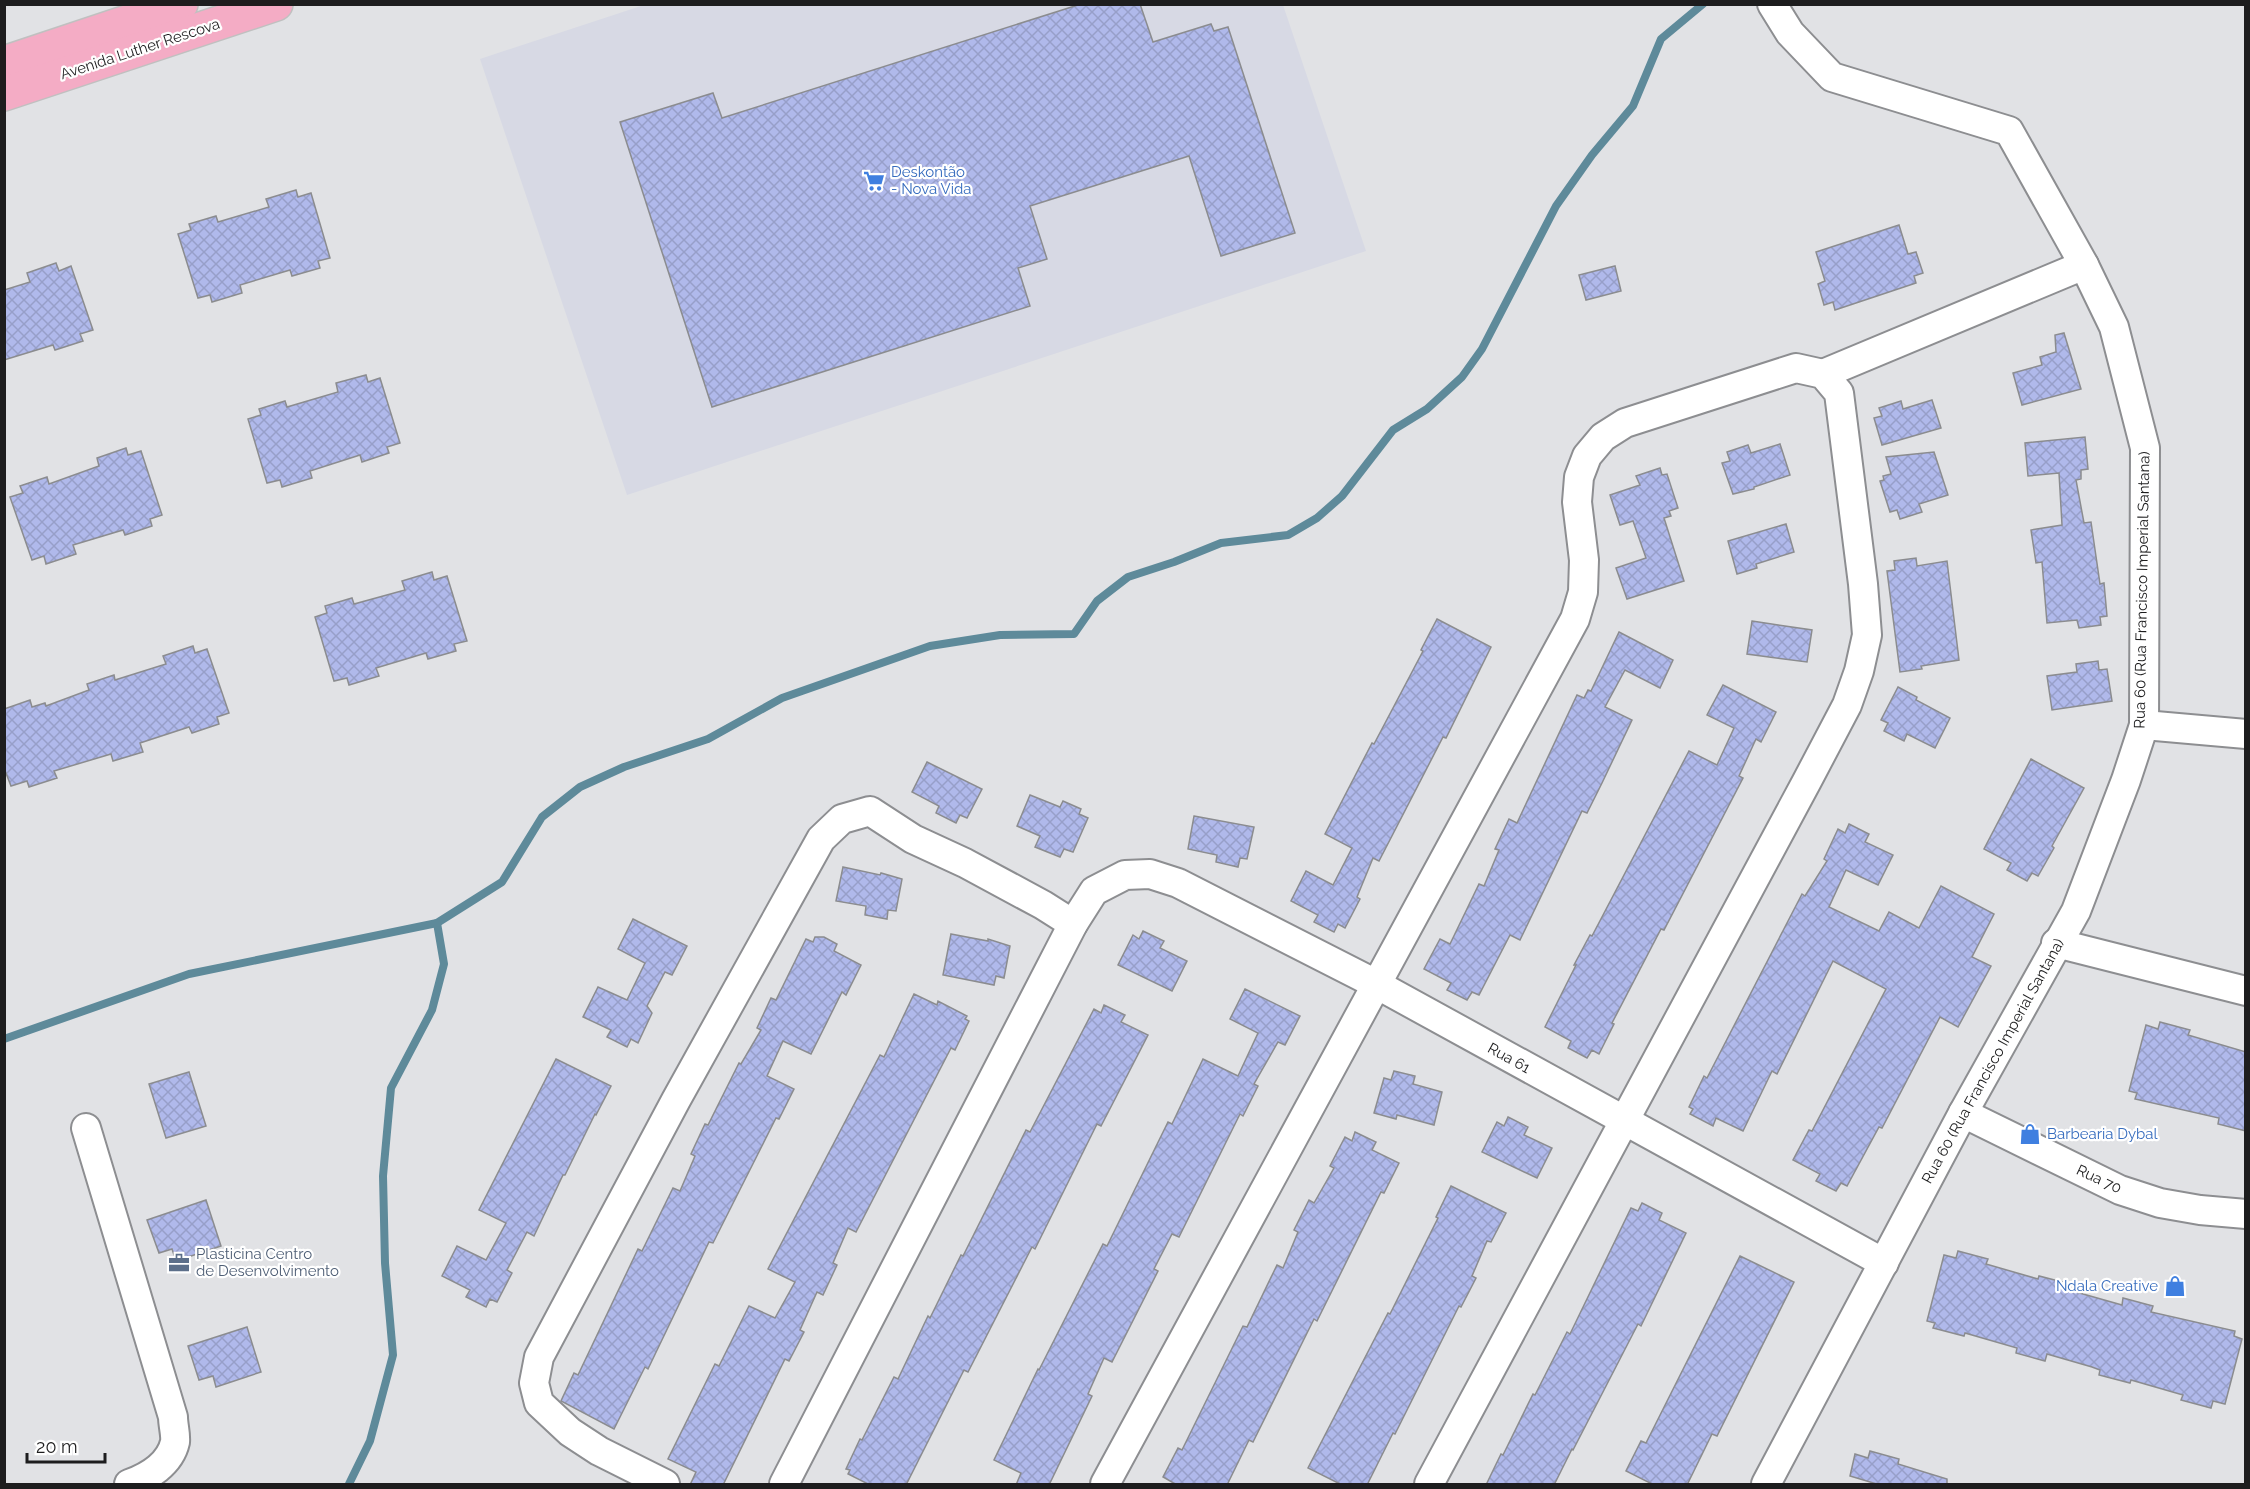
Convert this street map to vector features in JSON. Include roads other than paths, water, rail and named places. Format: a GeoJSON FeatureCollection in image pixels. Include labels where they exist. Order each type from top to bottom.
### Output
{"type":"FeatureCollection","features":[{"type":"Feature","properties":{"kind":"main road","name":"Avenida Luther Rescova"},"geometry":{"type":"LineString","coordinates":[[4,63],[181,4]]}},
{"type":"Feature","properties":{"kind":"main road","name":"Avenida Luther Rescova"},"geometry":{"type":"LineString","coordinates":[[4,94],[276,4]]}},
{"type":"Feature","properties":{"kind":"street","name":"Rua 60 (Rua Francisco Imperial Santana)"},"geometry":{"type":"LineString","coordinates":[[1766,1485],[1964,1113],[2076,910],[2126,780],[2144,725],[2145,448],[2114,327],[2084,265],[2010,131],[1833,77],[1790,33],[1772,4]]}},
{"type":"Feature","properties":{"kind":"street"},"geometry":{"type":"LineString","coordinates":[[1105,1485],[1575,619],[1583,592],[1584,560],[1576,502],[1579,477],[1587,456],[1603,437],[1625,423],[1796,368],[1823,374],[2084,265]]}},
{"type":"Feature","properties":{"kind":"street"},"geometry":{"type":"LineString","coordinates":[[1429,1485],[1847,705],[1859,671],[1867,635],[1863,584],[1839,393],[1823,374]]}},
{"type":"Feature","properties":{"kind":"street"},"geometry":{"type":"LineString","coordinates":[[2144,725],[2246,734]]}},
{"type":"Feature","properties":{"kind":"street"},"geometry":{"type":"LineString","coordinates":[[664,1485],[599,1451],[570,1432],[539,1403],[534,1383],[539,1357],[676,1100],[821,839],[843,819],[870,811],[913,839],[974,867],[1073,924],[784,1485]]}},
{"type":"Feature","properties":{"kind":"street","name":"Rua 61"},"geometry":{"type":"LineString","coordinates":[[1073,924],[1094,891],[1125,875],[1150,874],[1178,883],[1376,984],[1884,1263]]}},
{"type":"Feature","properties":{"kind":"street"},"geometry":{"type":"LineString","coordinates":[[2056,944],[2246,991]]}},
{"type":"Feature","properties":{"kind":"street","name":"Rua 70"},"geometry":{"type":"LineString","coordinates":[[1964,1113],[2120,1190],[2160,1203],[2200,1210],[2246,1214]]}},
{"type":"Feature","properties":{"kind":"street"},"geometry":{"type":"LineString","coordinates":[[86,1128],[172,1417],[175,1441],[169,1456],[150,1475],[129,1485]]}},
{"type":"Feature","properties":{"kind":"waterway"},"geometry":{"type":"LineString","coordinates":[[4,1039],[189,974],[437,923],[502,882],[542,817],[580,787],[624,767],[708,739],[782,698],[930,646],[1000,635],[1074,634],[1097,601],[1128,577],[1221,543],[1288,535],[1317,518],[1342,496],[1393,430],[1427,409],[1462,377],[1482,349],[1556,206],[1592,155],[1633,106],[1661,39],[1703,4]]}},
{"type":"Feature","properties":{"kind":"waterway"},"geometry":{"type":"LineString","coordinates":[[349,1484],[370,1441],[393,1355],[385,1263],[383,1176],[391,1088],[432,1010],[444,964],[437,923]]}},
{"type":"Feature","properties":{"kind":"place","name":"Deskontão - Nova Vida"},"geometry":{"type":"Point","coordinates":[874,181]}},
{"type":"Feature","properties":{"kind":"place","name":"Barbearia Dybal"},"geometry":{"type":"Point","coordinates":[2030,1134]}},
{"type":"Feature","properties":{"kind":"place","name":"Plasticina Centro de Desenvolvimento"},"geometry":{"type":"Point","coordinates":[179,1263]}},
{"type":"Feature","properties":{"kind":"place","name":"Ndala Creative"},"geometry":{"type":"Point","coordinates":[2175,1286]}}]}
